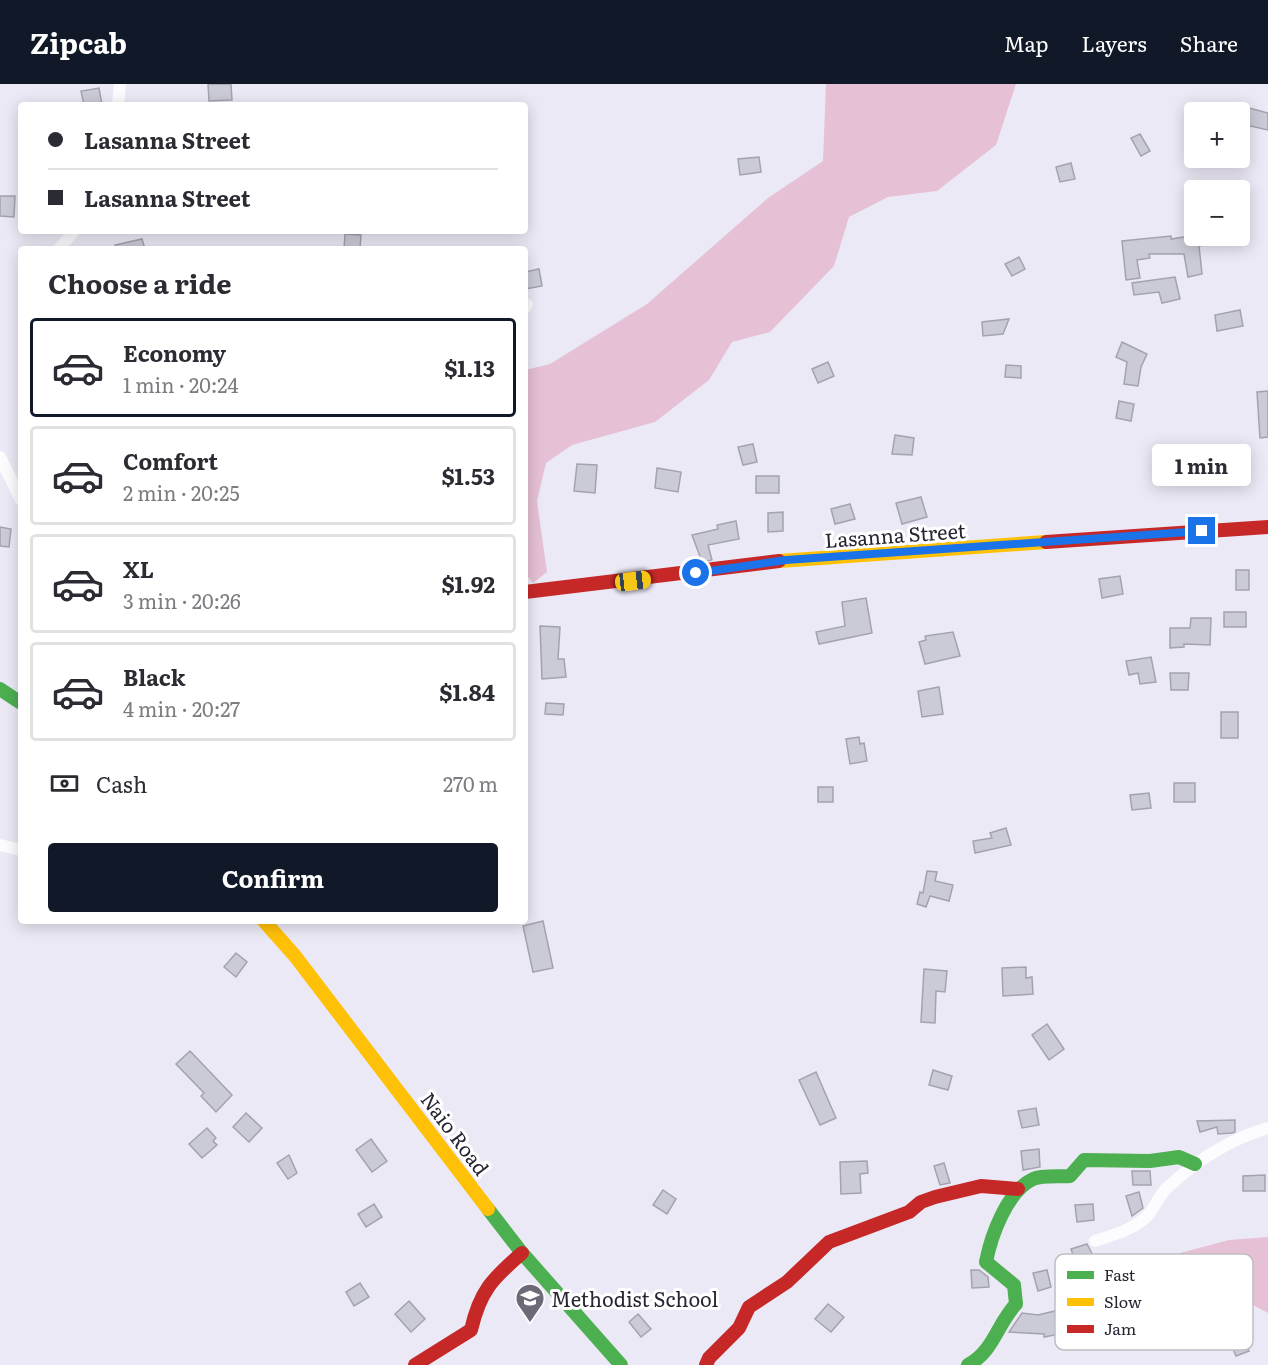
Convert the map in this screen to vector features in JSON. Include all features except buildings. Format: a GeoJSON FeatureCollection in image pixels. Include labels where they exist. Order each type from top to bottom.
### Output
{"type":"FeatureCollection","features":[{"type":"Feature","properties":{"kind":"street"},"geometry":{"type":"LineString","coordinates":[[118,102],[120,84]]}},
{"type":"Feature","properties":{"kind":"street"},"geometry":{"type":"LineString","coordinates":[[62,246],[72,234]]}},
{"type":"Feature","properties":{"kind":"street"},"geometry":{"type":"LineString","coordinates":[[0,457],[18,494]]}},
{"type":"Feature","properties":{"kind":"street","name":"Lasanna Street"},"geometry":{"type":"LineString","coordinates":[[528,592],[696,573],[786,560],[1268,527]]}},
{"type":"Feature","properties":{"kind":"street"},"geometry":{"type":"LineString","coordinates":[[3,690],[18,688]]}},
{"type":"Feature","properties":{"kind":"street"},"geometry":{"type":"LineString","coordinates":[[3,690],[18,701]]}},
{"type":"Feature","properties":{"kind":"street"},"geometry":{"type":"LineString","coordinates":[[0,845],[18,849]]}},
{"type":"Feature","properties":{"kind":"street","name":"Naio Road"},"geometry":{"type":"LineString","coordinates":[[267,924],[310,975],[522,1253],[621,1365]]}},
{"type":"Feature","properties":{"kind":"street"},"geometry":{"type":"LineString","coordinates":[[1095,1241],[1125,1231],[1148,1216],[1166,1189],[1195,1164],[1250,1133],[1268,1128]]}},
{"type":"Feature","properties":{"kind":"street"},"geometry":{"type":"LineString","coordinates":[[968,1365],[990,1350],[998,1337],[1003,1315],[1016,1304],[1014,1285],[986,1262],[991,1235],[1018,1189],[1035,1178],[1070,1176],[1084,1160],[1150,1161],[1179,1157],[1195,1164]]}},
{"type":"Feature","properties":{"kind":"street"},"geometry":{"type":"LineString","coordinates":[[706,1365],[709,1358],[740,1328],[749,1307],[787,1282],[829,1242],[909,1212],[921,1202],[934,1197],[981,1186],[1018,1189]]}},
{"type":"Feature","properties":{"kind":"street"},"geometry":{"type":"LineString","coordinates":[[415,1365],[471,1330],[478,1299],[492,1277],[522,1253]]}},
{"type":"Feature","properties":{"kind":"shaded area"},"geometry":{"type":"Polygon","coordinates":[[[826,84],[1016,84],[996,145],[937,191],[888,197],[849,217],[834,266],[770,332],[732,342],[709,380],[655,422],[572,445],[546,463],[537,501],[547,572],[533,583],[528,577],[528,369],[550,364],[647,304],[768,198],[823,161],[826,84]]]}},
{"type":"Feature","properties":{"kind":"shaded area"},"geometry":{"type":"Polygon","coordinates":[[[1268,1237],[1268,1313],[1253,1305],[1253,1254],[1176,1254],[1229,1240],[1268,1237]]]}},
{"type":"Feature","properties":{"kind":"traffic: fast"},"geometry":{"type":"LineString","coordinates":[[0,689],[18,701]]}},
{"type":"Feature","properties":{"kind":"traffic: fast"},"geometry":{"type":"LineString","coordinates":[[968,1365],[990,1345],[1016,1304],[1014,1285],[986,1262],[996,1227],[1015,1193],[1024,1185],[1037,1178],[1070,1176],[1084,1160],[1150,1161],[1179,1157],[1195,1164]]}},
{"type":"Feature","properties":{"kind":"traffic: fast"},"geometry":{"type":"LineString","coordinates":[[488,1209],[522,1253],[621,1365]]}},
{"type":"Feature","properties":{"kind":"traffic: slow"},"geometry":{"type":"LineString","coordinates":[[779,561],[1046,542]]}},
{"type":"Feature","properties":{"kind":"traffic: slow"},"geometry":{"type":"LineString","coordinates":[[267,924],[295,956],[488,1209]]}},
{"type":"Feature","properties":{"kind":"traffic: jam"},"geometry":{"type":"LineString","coordinates":[[1046,542],[1268,527]]}},
{"type":"Feature","properties":{"kind":"traffic: jam"},"geometry":{"type":"LineString","coordinates":[[528,592],[779,561]]}},
{"type":"Feature","properties":{"kind":"traffic: jam"},"geometry":{"type":"LineString","coordinates":[[706,1365],[709,1358],[739,1328],[749,1307],[787,1282],[829,1242],[909,1212],[921,1202],[935,1197],[981,1186],[1018,1189]]}},
{"type":"Feature","properties":{"kind":"traffic: jam"},"geometry":{"type":"LineString","coordinates":[[415,1365],[471,1330],[483,1295],[495,1279],[522,1253]]}},
{"type":"Feature","properties":{"kind":"place","name":"Methodist School"},"geometry":{"type":"Point","coordinates":[530,1324]}},
{"type":"Feature","properties":{"kind":"route"},"geometry":{"type":"LineString","coordinates":[[696,573],[786,560],[929,552],[1202,531]]}}]}
